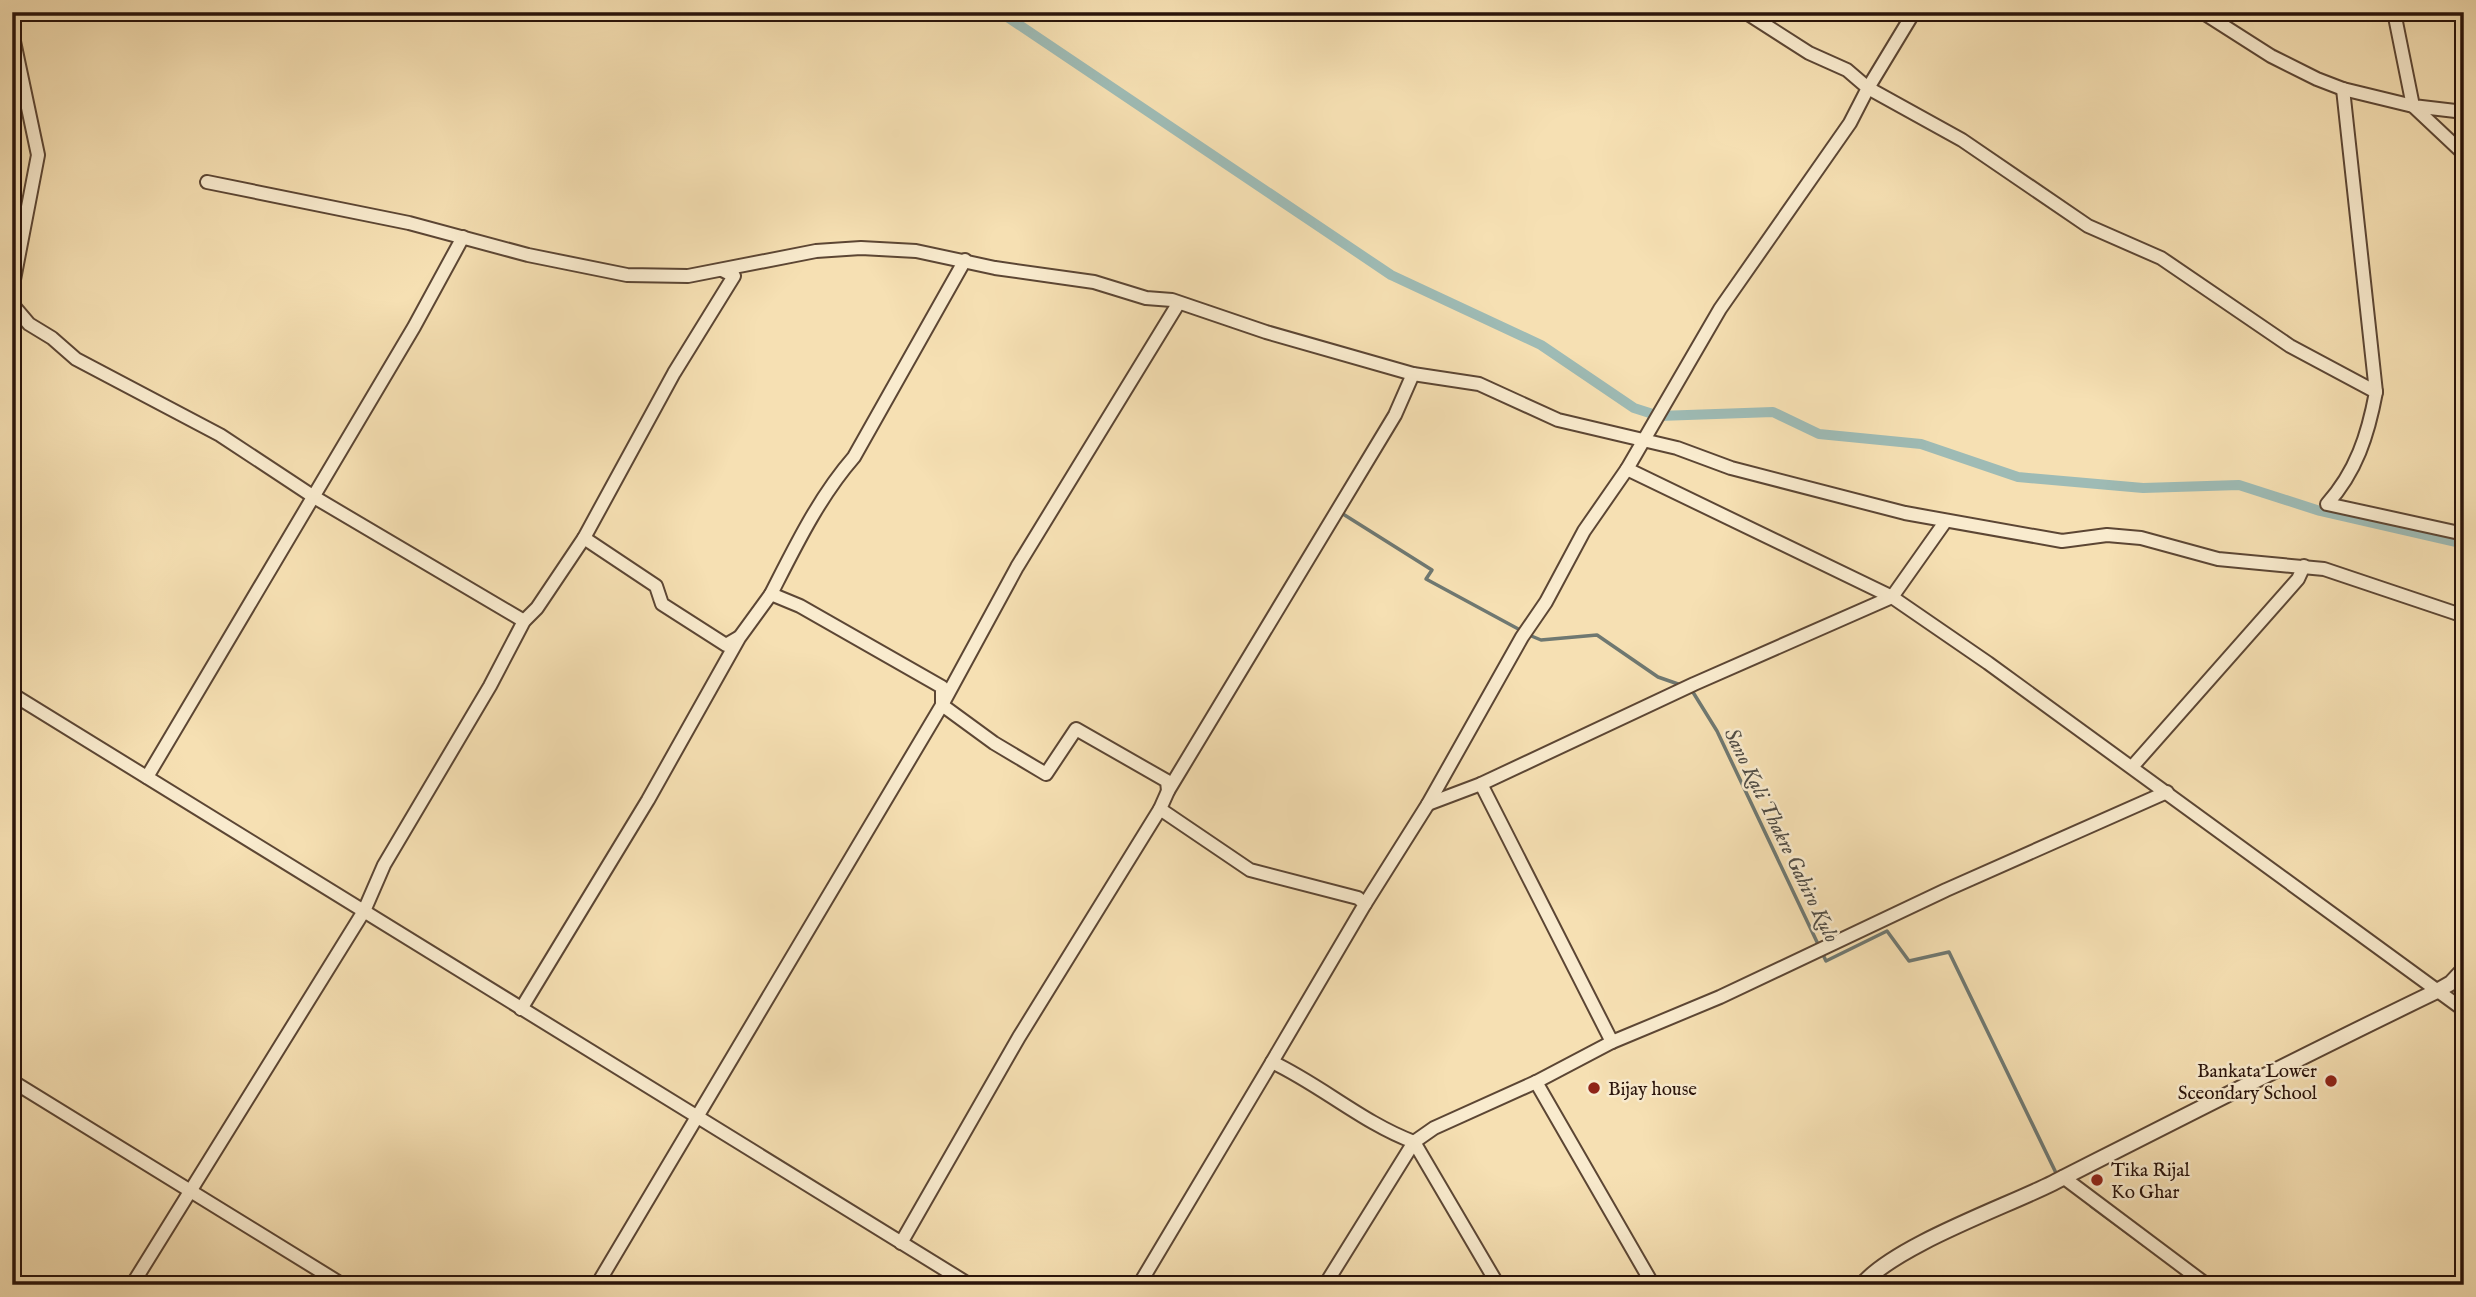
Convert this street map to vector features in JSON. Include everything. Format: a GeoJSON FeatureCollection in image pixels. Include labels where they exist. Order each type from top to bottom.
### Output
{"type":"FeatureCollection","features":[{"type":"Feature","properties":{"kind":"street"},"geometry":{"type":"LineString","coordinates":[[1745,12],[1810,52],[1847,70],[1868,88],[1962,140],[2088,226],[2161,258],[2290,346],[2376,392]]}},
{"type":"Feature","properties":{"kind":"street"},"geometry":{"type":"LineString","coordinates":[[1139,1285],[1365,904],[1428,804],[1522,637],[1546,602],[1584,531],[1619,483],[1720,309],[1850,123],[1914,12]]}},
{"type":"Feature","properties":{"kind":"street"},"geometry":{"type":"LineString","coordinates":[[2202,12],[2271,56],[2343,89],[2413,106],[2464,112]]}},
{"type":"Feature","properties":{"kind":"street"},"geometry":{"type":"LineString","coordinates":[[2394,12],[2413,106],[2464,154]]}},
{"type":"Feature","properties":{"kind":"street"},"geometry":{"type":"LineString","coordinates":[[12,32],[37,157],[12,290]]}},
{"type":"Feature","properties":{"kind":"street"},"geometry":{"type":"LineString","coordinates":[[2343,89],[2376,392],[2359,454],[2347,482],[2327,504],[2464,534]]}},
{"type":"Feature","properties":{"kind":"street"},"geometry":{"type":"LineString","coordinates":[[207,182],[363,213],[528,255],[627,275],[669,277],[722,270],[816,251],[861,248],[916,251],[995,268],[1094,282],[1178,304],[1413,374],[1479,384],[1558,421],[1642,443],[1677,448],[1731,468],[1945,522],[2062,541],[2107,535],[2141,537],[2218,559],[2304,566],[2354,577],[2464,617]]}},
{"type":"Feature","properties":{"kind":"street"},"geometry":{"type":"LineString","coordinates":[[147,777],[314,497],[463,237]]}},
{"type":"Feature","properties":{"kind":"street"},"geometry":{"type":"LineString","coordinates":[[521,1009],[648,800],[739,638],[771,594],[798,542],[839,475],[854,457],[965,260]]}},
{"type":"Feature","properties":{"kind":"street"},"geometry":{"type":"LineString","coordinates":[[132,1285],[364,911],[384,865],[490,686],[524,621],[537,608],[584,538],[674,373],[734,276],[722,270]]}},
{"type":"Feature","properties":{"kind":"street"},"geometry":{"type":"LineString","coordinates":[[12,304],[29,324],[52,338],[76,359],[220,435],[314,497],[524,621]]}},
{"type":"Feature","properties":{"kind":"street"},"geometry":{"type":"LineString","coordinates":[[597,1285],[699,1118],[942,705],[1017,567],[1178,304]]}},
{"type":"Feature","properties":{"kind":"street"},"geometry":{"type":"LineString","coordinates":[[901,1243],[1019,1037],[1160,809],[1168,791],[1395,415],[1413,374]]}},
{"type":"Feature","properties":{"kind":"street"},"geometry":{"type":"LineString","coordinates":[[1627,469],[1892,597],[2132,767],[2162,795],[2464,1010]]}},
{"type":"Feature","properties":{"kind":"street"},"geometry":{"type":"LineString","coordinates":[[1428,804],[1481,784],[1694,684],[1892,597],[1945,522]]}},
{"type":"Feature","properties":{"kind":"street"},"geometry":{"type":"LineString","coordinates":[[584,538],[656,586],[662,604],[726,645],[739,638]]}},
{"type":"Feature","properties":{"kind":"street"},"geometry":{"type":"LineString","coordinates":[[2132,767],[2298,579],[2304,566]]}},
{"type":"Feature","properties":{"kind":"street"},"geometry":{"type":"LineString","coordinates":[[771,594],[810,612],[942,687],[942,705]]}},
{"type":"Feature","properties":{"kind":"street"},"geometry":{"type":"LineString","coordinates":[[12,694],[970,1285]]}},
{"type":"Feature","properties":{"kind":"street"},"geometry":{"type":"LineString","coordinates":[[942,705],[995,743],[1046,774],[1076,729],[1167,781],[1168,791]]}},
{"type":"Feature","properties":{"kind":"street"},"geometry":{"type":"LineString","coordinates":[[1481,784],[1612,1042]]}},
{"type":"Feature","properties":{"kind":"street"},"geometry":{"type":"LineString","coordinates":[[1325,1285],[1414,1142],[1434,1128],[1536,1082],[1612,1042],[1720,997],[1946,890],[2162,795]]}},
{"type":"Feature","properties":{"kind":"street"},"geometry":{"type":"LineString","coordinates":[[1160,809],[1250,870],[1358,898],[1365,904]]}},
{"type":"Feature","properties":{"kind":"street"},"geometry":{"type":"LineString","coordinates":[[1862,1285],[1871,1274],[1906,1253],[2059,1179],[2261,1075],[2437,991],[2451,983],[2464,969]]}},
{"type":"Feature","properties":{"kind":"street"},"geometry":{"type":"LineString","coordinates":[[1272,1062],[1303,1077],[1395,1135],[1414,1142],[1498,1285]]}},
{"type":"Feature","properties":{"kind":"street"},"geometry":{"type":"LineString","coordinates":[[12,1081],[192,1189],[343,1285]]}},
{"type":"Feature","properties":{"kind":"street"},"geometry":{"type":"LineString","coordinates":[[1536,1082],[1653,1285]]}},
{"type":"Feature","properties":{"kind":"street"},"geometry":{"type":"LineString","coordinates":[[2059,1179],[2207,1285]]}},
{"type":"Feature","properties":{"kind":"waterway"},"geometry":{"type":"LineString","coordinates":[[1000,12],[1391,275],[1541,345],[1634,408],[1659,416],[1773,412],[1819,434],[1921,444],[2018,477],[2143,488],[2239,485],[2320,511],[2464,544]]}},
{"type":"Feature","properties":{"kind":"waterway","name":"Sano Kali Thakre Gahiro Kulo"},"geometry":{"type":"LineString","coordinates":[[1343,514],[1432,570],[1426,579],[1522,631]]}},
{"type":"Feature","properties":{"kind":"waterway","name":"Sano Kali Thakre Gahiro Kulo"},"geometry":{"type":"LineString","coordinates":[[1529,635],[1541,640],[1597,635],[1658,677],[1681,685]]}},
{"type":"Feature","properties":{"kind":"waterway","name":"Sano Kali Thakre Gahiro Kulo"},"geometry":{"type":"LineString","coordinates":[[1691,689],[1717,731],[1826,961],[1887,931],[1909,961],[1949,952],[2057,1175]]}},
{"type":"Feature","properties":{"kind":"waterway","name":"Sano Kali Thakre Gahiro Kulo"},"geometry":{"type":"LineString","coordinates":[[2091,1206],[2144,1245]]}},
{"type":"Feature","properties":{"kind":"place","name":"Bankata Lower Sceondary School"},"geometry":{"type":"Point","coordinates":[2331,1081]}},
{"type":"Feature","properties":{"kind":"place","name":"Bijay house"},"geometry":{"type":"Point","coordinates":[1594,1088]}},
{"type":"Feature","properties":{"kind":"place","name":"Tika Rijal Ko Ghar"},"geometry":{"type":"Point","coordinates":[2097,1180]}}]}
